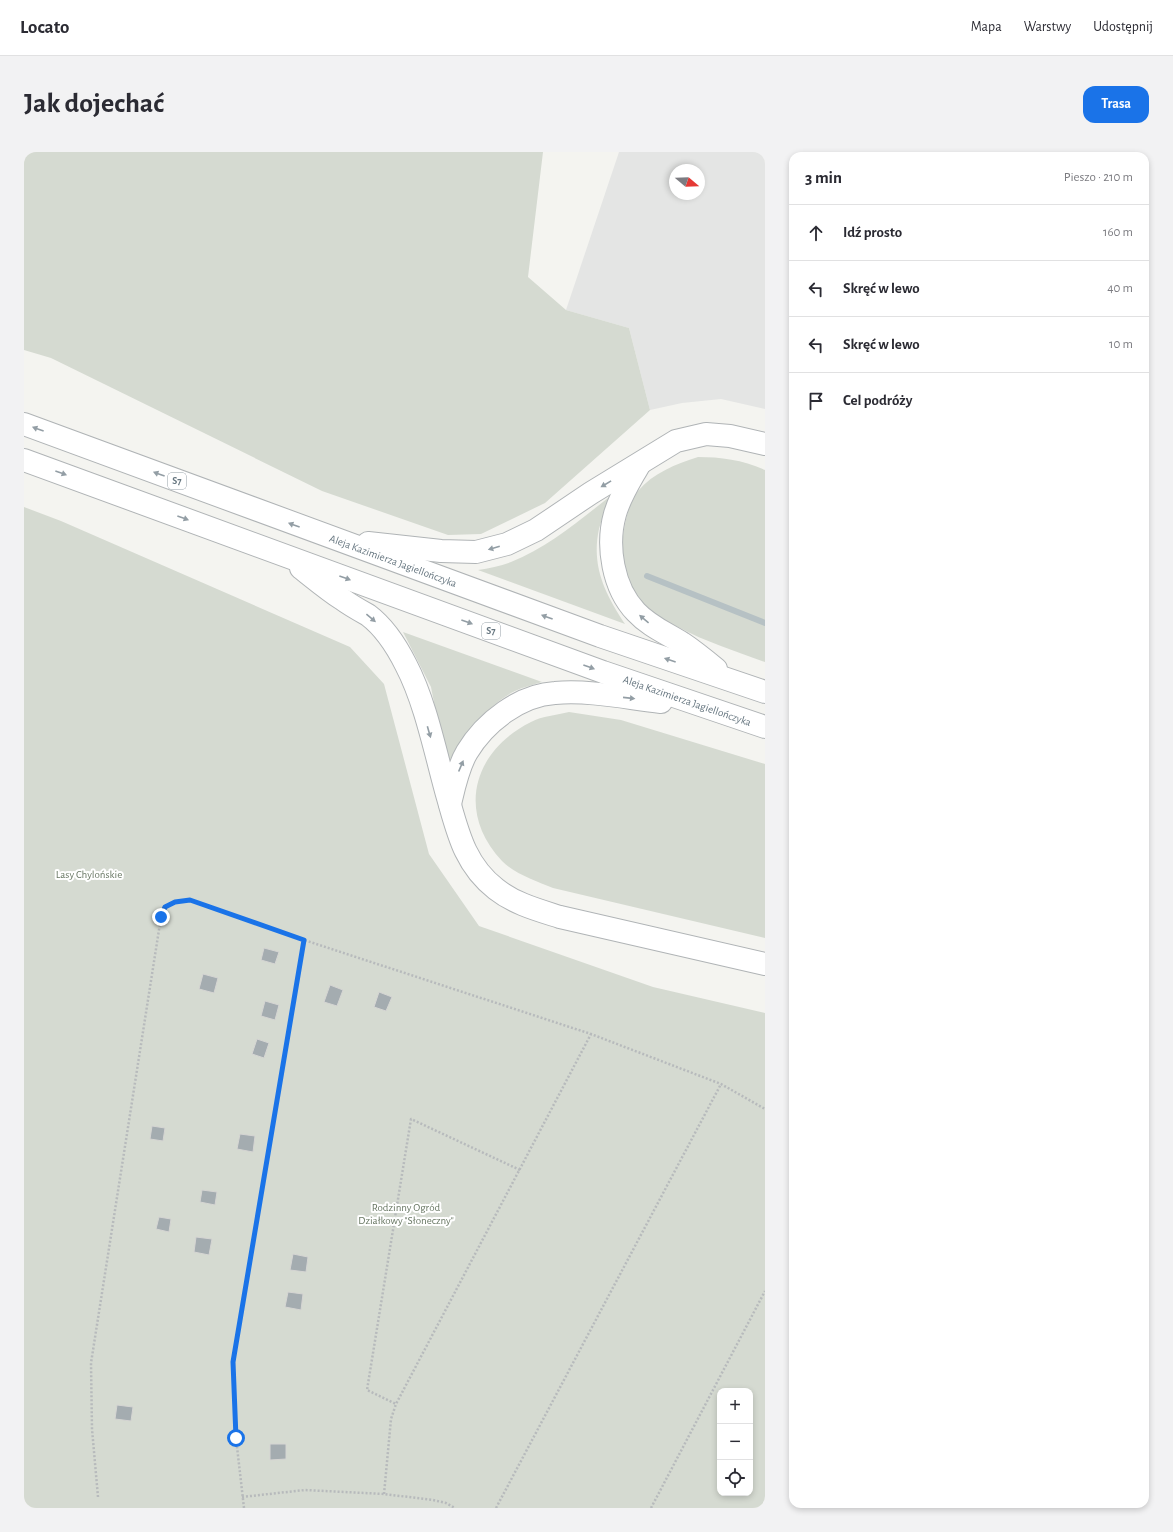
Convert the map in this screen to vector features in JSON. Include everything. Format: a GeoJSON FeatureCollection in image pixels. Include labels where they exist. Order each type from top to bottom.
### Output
{"type":"FeatureCollection","features":[{"type":"Feature","properties":{"kind":"highway","name":"Aleja Kazimierza Jagiellończyka"},"geometry":{"type":"LineString","coordinates":[[24,424],[600,636],[765,692]]}},
{"type":"Feature","properties":{"kind":"highway"},"geometry":{"type":"LineString","coordinates":[[331,538],[441,551],[476,552],[508,544],[536,530],[591,493],[676,441],[692,436],[706,434],[730,436],[765,444]]}},
{"type":"Feature","properties":{"kind":"highway","name":"Aleja Kazimierza Jagiellończyka"},"geometry":{"type":"LineString","coordinates":[[24,460],[596,670],[765,727]]}},
{"type":"Feature","properties":{"kind":"highway"},"geometry":{"type":"LineString","coordinates":[[640,464],[622,494],[615,515],[611,544],[614,566],[622,592],[636,612],[655,628],[682,644],[733,681]]}},
{"type":"Feature","properties":{"kind":"highway"},"geometry":{"type":"LineString","coordinates":[[282,554],[343,600],[369,616],[384,630],[395,646],[407,665],[418,694],[463,847],[474,865],[497,890],[530,908],[560,917],[765,964]]}},
{"type":"Feature","properties":{"kind":"highway"},"geometry":{"type":"LineString","coordinates":[[450,804],[458,773],[467,752],[483,732],[504,712],[527,699],[554,693],[578,692],[701,706]]}},
{"type":"Feature","properties":{"kind":"path"},"geometry":{"type":"LineString","coordinates":[[98,1497],[92,1429],[91,1363],[161,917],[165,907],[175,902],[190,900],[304,940],[591,1034],[721,1084],[765,1109]]}},
{"type":"Feature","properties":{"kind":"path"},"geometry":{"type":"LineString","coordinates":[[244,1508],[236,1438],[233,1362],[304,940]]}},
{"type":"Feature","properties":{"kind":"path"},"geometry":{"type":"LineString","coordinates":[[384,1494],[391,1419],[396,1404],[591,1034]]}},
{"type":"Feature","properties":{"kind":"path"},"geometry":{"type":"LineString","coordinates":[[496,1508],[721,1084]]}},
{"type":"Feature","properties":{"kind":"path"},"geometry":{"type":"LineString","coordinates":[[396,1404],[367,1390],[411,1119],[520,1170]]}},
{"type":"Feature","properties":{"kind":"path"},"geometry":{"type":"LineString","coordinates":[[651,1508],[765,1291]]}},
{"type":"Feature","properties":{"kind":"path"},"geometry":{"type":"LineString","coordinates":[[242,1497],[305,1490],[384,1494],[433,1500],[446,1503],[455,1508]]}},
{"type":"Feature","properties":{"kind":"shaded area"},"geometry":{"type":"Polygon","coordinates":[[[619,152],[765,152],[765,409],[721,399],[682,403],[650,410],[629,328],[566,310],[619,152]]]}},
{"type":"Feature","properties":{"kind":"green space"},"geometry":{"type":"Polygon","coordinates":[[[24,152],[543,152],[528,277],[566,310],[629,328],[650,410],[545,503],[481,534],[448,535],[322,491],[51,358],[24,350],[24,152]]]}},
{"type":"Feature","properties":{"kind":"green space"},"geometry":{"type":"Polygon","coordinates":[[[698,457],[732,460],[765,470],[765,662],[710,642],[661,619],[639,599],[625,575],[622,544],[626,520],[633,499],[644,485],[658,474],[673,466],[698,457]]]}},
{"type":"Feature","properties":{"kind":"green space"},"geometry":{"type":"Polygon","coordinates":[[[613,494],[599,529],[597,542],[598,567],[611,602],[625,624],[478,570],[507,563],[538,549],[577,523],[613,494]]]}},
{"type":"Feature","properties":{"kind":"green space","name":"Rodzinny Ogród Działkowy \"Słoneczny\""},"geometry":{"type":"Polygon","coordinates":[[[24,507],[61,521],[350,647],[384,684],[429,854],[479,926],[653,987],[765,1013],[765,1508],[24,1508],[24,507]]]}},
{"type":"Feature","properties":{"kind":"green space"},"geometry":{"type":"Polygon","coordinates":[[[403,632],[542,682],[515,691],[496,703],[478,721],[462,741],[450,760],[445,759],[431,687],[403,632]]]}},
{"type":"Feature","properties":{"kind":"green space"},"geometry":{"type":"Polygon","coordinates":[[[569,712],[621,720],[765,764],[765,938],[553,888],[513,870],[502,861],[488,842],[479,823],[476,803],[478,784],[484,766],[496,749],[511,734],[535,720],[569,712]]]}},
{"type":"Feature","properties":{"kind":"building"},"geometry":{"type":"Polygon","coordinates":[[[264,948],[279,952],[275,964],[261,960],[264,948]]]}},
{"type":"Feature","properties":{"kind":"building"},"geometry":{"type":"Polygon","coordinates":[[[203,974],[218,978],[214,993],[199,989],[203,974]]]}},
{"type":"Feature","properties":{"kind":"building"},"geometry":{"type":"Polygon","coordinates":[[[330,985],[343,990],[337,1006],[324,1002],[330,985]]]}},
{"type":"Feature","properties":{"kind":"building"},"geometry":{"type":"Polygon","coordinates":[[[379,992],[392,997],[386,1011],[374,1007],[379,992]]]}},
{"type":"Feature","properties":{"kind":"building"},"geometry":{"type":"Polygon","coordinates":[[[265,1001],[279,1005],[275,1020],[261,1016],[265,1001]]]}},
{"type":"Feature","properties":{"kind":"building"},"geometry":{"type":"Polygon","coordinates":[[[257,1039],[269,1043],[264,1058],[252,1054],[257,1039]]]}},
{"type":"Feature","properties":{"kind":"building"},"geometry":{"type":"Polygon","coordinates":[[[152,1126],[165,1128],[163,1141],[150,1139],[152,1126]]]}},
{"type":"Feature","properties":{"kind":"building"},"geometry":{"type":"Polygon","coordinates":[[[240,1134],[255,1136],[253,1152],[237,1149],[240,1134]]]}},
{"type":"Feature","properties":{"kind":"building"},"geometry":{"type":"Polygon","coordinates":[[[202,1190],[217,1192],[215,1205],[200,1202],[202,1190]]]}},
{"type":"Feature","properties":{"kind":"building"},"geometry":{"type":"Polygon","coordinates":[[[159,1217],[171,1219],[169,1232],[156,1229],[159,1217]]]}},
{"type":"Feature","properties":{"kind":"building"},"geometry":{"type":"Polygon","coordinates":[[[196,1237],[212,1239],[209,1255],[194,1252],[196,1237]]]}},
{"type":"Feature","properties":{"kind":"building"},"geometry":{"type":"Polygon","coordinates":[[[293,1254],[308,1257],[306,1272],[290,1270],[293,1254]]]}},
{"type":"Feature","properties":{"kind":"building"},"geometry":{"type":"Polygon","coordinates":[[[288,1292],[303,1294],[301,1310],[285,1307],[288,1292]]]}},
{"type":"Feature","properties":{"kind":"building"},"geometry":{"type":"Polygon","coordinates":[[[117,1405],[133,1407],[131,1421],[115,1419],[117,1405]]]}},
{"type":"Feature","properties":{"kind":"building"},"geometry":{"type":"Polygon","coordinates":[[[270,1444],[286,1444],[286,1459],[270,1460],[270,1444]]]}},
{"type":"Feature","properties":{"kind":"waterway"},"geometry":{"type":"LineString","coordinates":[[647,576],[765,623]]}},
{"type":"Feature","properties":{"kind":"route"},"geometry":{"type":"LineString","coordinates":[[161,917],[165,907],[175,902],[190,900],[304,940],[233,1362],[236,1438]]}},
{"type":"Feature","properties":{"kind":"park label","name":"Lasy Chylońskie"},"geometry":{"type":"Point","coordinates":[89,874]}}]}
